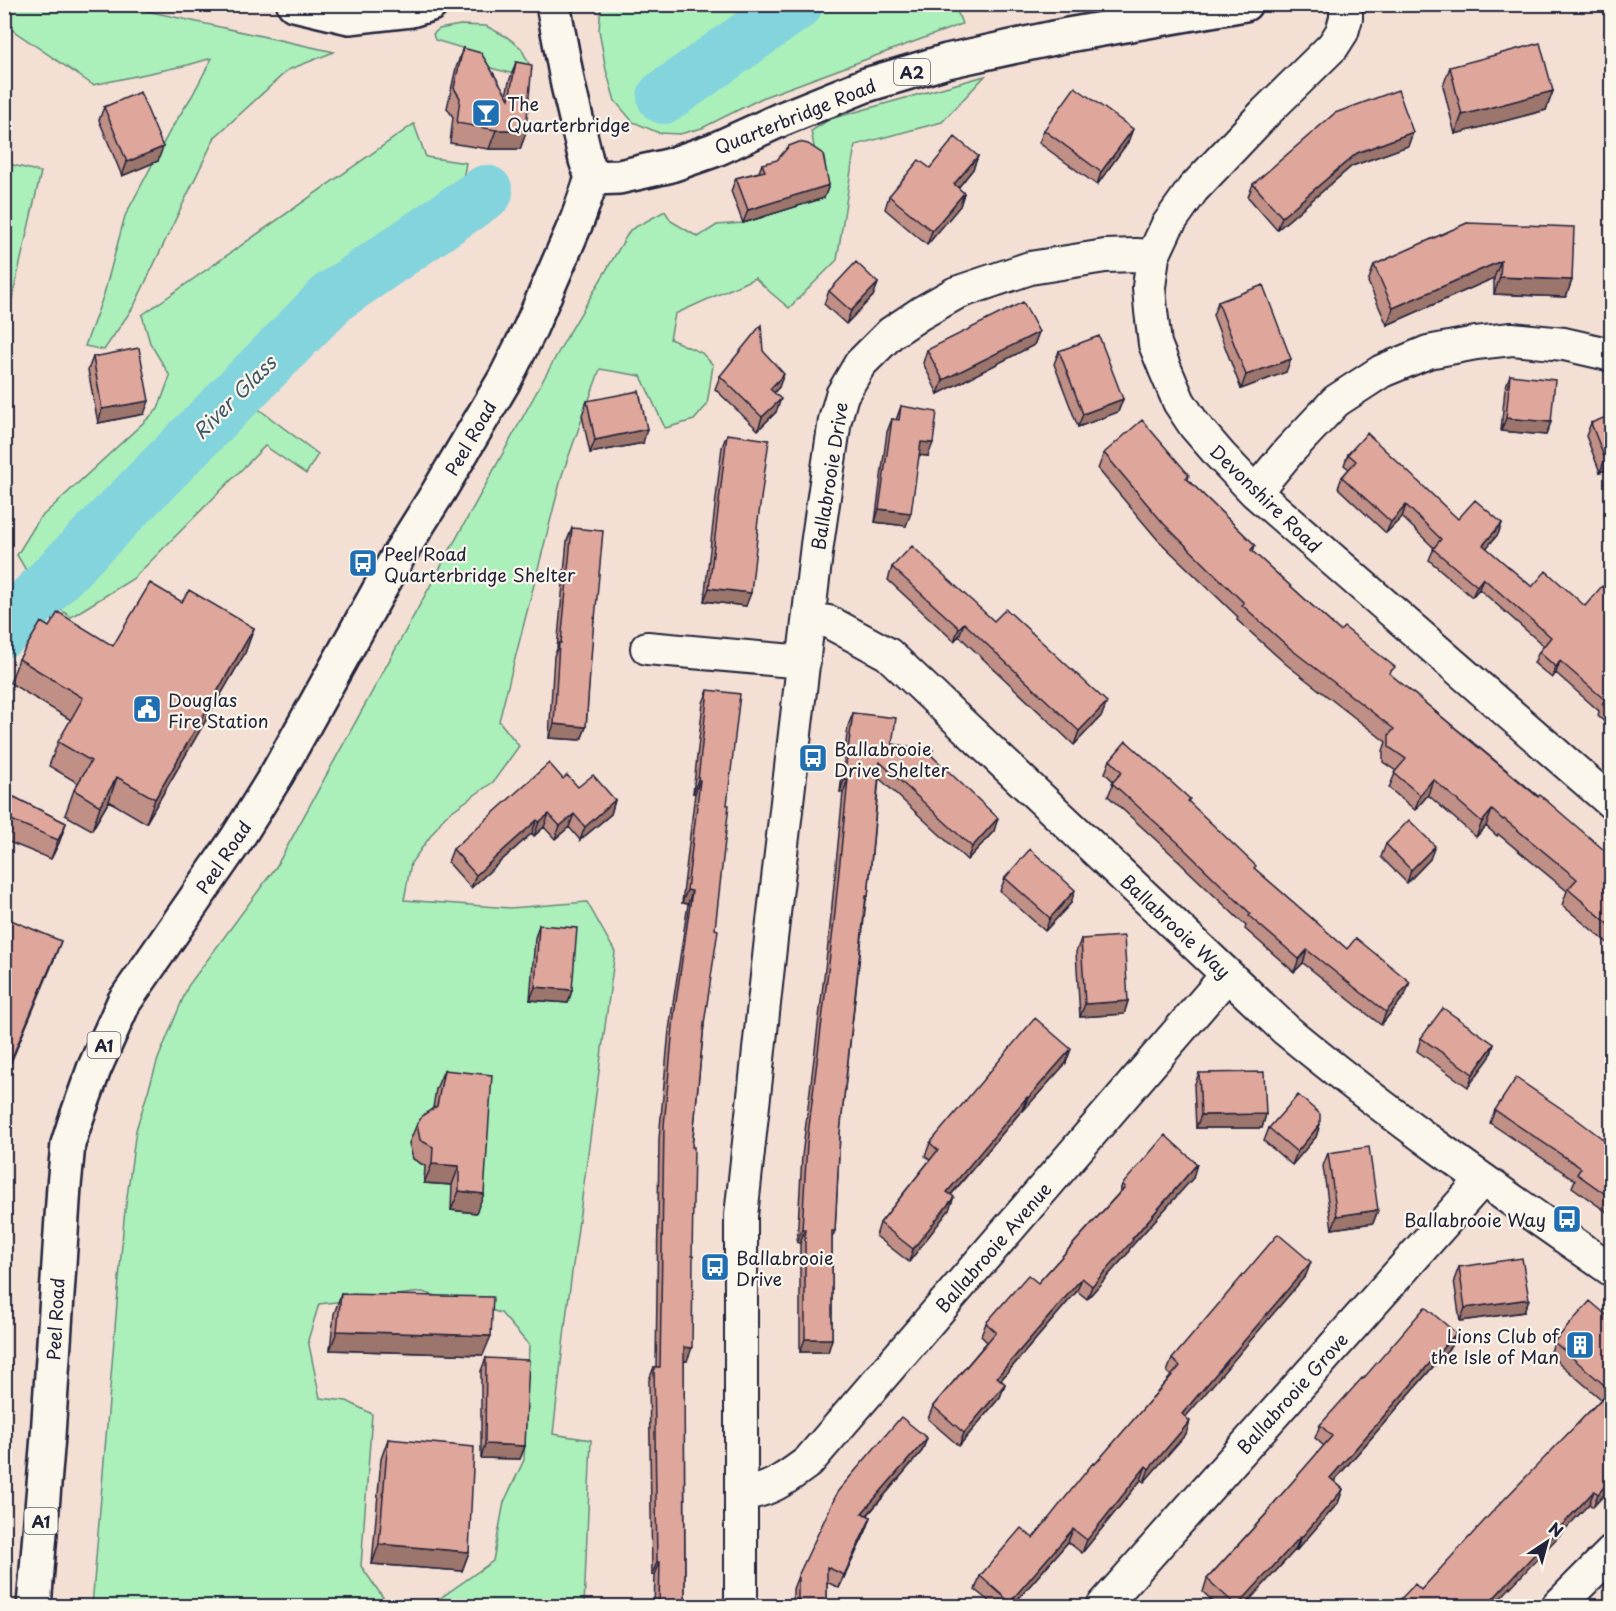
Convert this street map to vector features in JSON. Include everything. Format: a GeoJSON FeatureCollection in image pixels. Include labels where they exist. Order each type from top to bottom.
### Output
{"type":"FeatureCollection","features":[{"type":"Feature","properties":{"kind":"highway"},"geometry":{"type":"LineString","coordinates":[[294,4],[349,17],[411,10],[431,4]]}},
{"type":"Feature","properties":{"kind":"highway"},"geometry":{"type":"LineString","coordinates":[[553,4],[568,85],[589,169]]}},
{"type":"Feature","properties":{"kind":"highway","name":"Quarterbridge Road"},"geometry":{"type":"LineString","coordinates":[[589,169],[619,177],[668,166],[714,150],[866,85],[946,61],[1068,35],[1245,4]]}},
{"type":"Feature","properties":{"kind":"highway","name":"Peel Road"},"geometry":{"type":"LineString","coordinates":[[34,1606],[68,1144],[94,1069],[124,1002],[236,840],[277,774],[397,558],[440,491],[505,379],[530,329],[578,218],[589,169]]}},
{"type":"Feature","properties":{"kind":"street","name":"Devonshire Road"},"geometry":{"type":"LineString","coordinates":[[1346,4],[1346,18],[1342,32],[1333,46],[1193,189],[1167,226],[1153,256],[1149,287],[1155,344],[1179,402],[1195,426],[1255,492],[1611,803]]}},
{"type":"Feature","properties":{"kind":"street","name":"Ballabrooie Drive"},"geometry":{"type":"LineString","coordinates":[[741,1606],[741,1216],[817,545],[835,420],[842,395],[860,364],[891,333],[956,293],[1030,268],[1105,256],[1153,256]]}},
{"type":"Feature","properties":{"kind":"street"},"geometry":{"type":"LineString","coordinates":[[1255,492],[1289,451],[1336,401],[1382,371],[1428,352],[1512,339],[1564,344],[1611,355]]}},
{"type":"Feature","properties":{"kind":"street","name":"Ballabrooie Way"},"geometry":{"type":"LineString","coordinates":[[809,619],[829,622],[888,654],[1286,1030],[1348,1081],[1482,1180],[1611,1270]]}},
{"type":"Feature","properties":{"kind":"street"},"geometry":{"type":"LineString","coordinates":[[647,648],[804,662]]}},
{"type":"Feature","properties":{"kind":"street","name":"Ballabrooie Avenue"},"geometry":{"type":"LineString","coordinates":[[741,1494],[758,1492],[784,1480],[808,1462],[1227,975]]}},
{"type":"Feature","properties":{"kind":"street","name":"Ballabrooie Grove"},"geometry":{"type":"LineString","coordinates":[[1103,1606],[1482,1180]]}},
{"type":"Feature","properties":{"kind":"street"},"geometry":{"type":"LineString","coordinates":[[1558,1606],[1611,1552]]}},
{"type":"Feature","properties":{"kind":"green space"},"geometry":{"type":"Polygon","coordinates":[[[4,5],[120,5],[334,52],[288,70],[215,137],[134,306],[104,350],[85,346],[104,294],[125,216],[212,58],[93,85],[5,25],[4,5]]]}},
{"type":"Feature","properties":{"kind":"green space"},"geometry":{"type":"Polygon","coordinates":[[[601,5],[955,5],[962,24],[764,97],[702,128],[680,134],[659,133],[633,122],[615,101],[606,70],[599,30],[601,5]]]}},
{"type":"Feature","properties":{"kind":"green space"},"geometry":{"type":"Polygon","coordinates":[[[460,25],[486,26],[507,37],[521,48],[532,70],[510,73],[460,60],[462,48],[435,40],[433,34],[439,29],[460,25]]]}},
{"type":"Feature","properties":{"kind":"green space"},"geometry":{"type":"Polygon","coordinates":[[[985,76],[942,122],[855,145],[837,260],[789,308],[755,278],[675,314],[670,339],[702,353],[713,365],[707,405],[694,420],[665,428],[641,376],[600,369],[562,475],[499,721],[519,746],[493,782],[445,816],[411,863],[404,900],[510,908],[587,902],[615,952],[567,1310],[553,1434],[591,1440],[584,1606],[398,1606],[439,1599],[493,1561],[504,1502],[524,1460],[529,1345],[501,1313],[422,1292],[319,1304],[308,1340],[320,1398],[347,1401],[372,1414],[361,1566],[389,1606],[92,1606],[124,1219],[136,1130],[158,1059],[188,986],[276,867],[565,340],[630,230],[665,211],[671,221],[698,237],[717,225],[743,223],[824,198],[811,131],[830,119],[985,76]]]}},
{"type":"Feature","properties":{"kind":"green space"},"geometry":{"type":"Polygon","coordinates":[[[414,124],[426,157],[466,163],[460,195],[318,290],[27,572],[17,555],[39,519],[158,409],[170,376],[150,343],[142,315],[414,124]]]}},
{"type":"Feature","properties":{"kind":"green space"},"geometry":{"type":"Polygon","coordinates":[[[4,163],[41,172],[5,329],[4,163]]]}},
{"type":"Feature","properties":{"kind":"green space"},"geometry":{"type":"Polygon","coordinates":[[[256,407],[318,454],[306,474],[265,446],[134,578],[71,617],[54,605],[256,407]]]}},
{"type":"Feature","properties":{"kind":"building"},"geometry":{"type":"Polygon","coordinates":[[[1540,43],[1553,91],[1462,115],[1450,67],[1540,43]]]}},
{"type":"Feature","properties":{"kind":"building","name":"The Quarterbridge"},"geometry":{"type":"Polygon","coordinates":[[[463,48],[481,53],[509,99],[516,62],[532,65],[527,130],[496,130],[457,123],[460,98],[454,88],[463,48]]]}},
{"type":"Feature","properties":{"kind":"building"},"geometry":{"type":"Polygon","coordinates":[[[1075,87],[1133,129],[1101,172],[1044,130],[1075,87]]]}},
{"type":"Feature","properties":{"kind":"building"},"geometry":{"type":"Polygon","coordinates":[[[1398,90],[1413,132],[1357,153],[1282,217],[1253,184],[1335,113],[1398,90]]]}},
{"type":"Feature","properties":{"kind":"building"},"geometry":{"type":"Polygon","coordinates":[[[140,92],[163,147],[127,162],[104,107],[140,92]]]}},
{"type":"Feature","properties":{"kind":"building"},"geometry":{"type":"Polygon","coordinates":[[[955,137],[978,156],[954,184],[964,193],[932,231],[889,196],[919,160],[930,168],[955,137]]]}},
{"type":"Feature","properties":{"kind":"building"},"geometry":{"type":"Polygon","coordinates":[[[799,142],[808,144],[823,154],[829,185],[748,210],[736,178],[765,171],[762,164],[777,160],[789,146],[799,142]]]}},
{"type":"Feature","properties":{"kind":"building"},"geometry":{"type":"Polygon","coordinates":[[[1467,223],[1574,227],[1572,280],[1500,277],[1501,261],[1393,308],[1374,265],[1467,223]]]}},
{"type":"Feature","properties":{"kind":"building"},"geometry":{"type":"Polygon","coordinates":[[[856,262],[878,283],[851,311],[829,291],[856,262]]]}},
{"type":"Feature","properties":{"kind":"building"},"geometry":{"type":"Polygon","coordinates":[[[1263,285],[1291,359],[1246,375],[1218,302],[1263,285]]]}},
{"type":"Feature","properties":{"kind":"building"},"geometry":{"type":"Polygon","coordinates":[[[1023,302],[1039,332],[943,380],[927,350],[1023,302]]]}},
{"type":"Feature","properties":{"kind":"building"},"geometry":{"type":"Polygon","coordinates":[[[761,325],[763,351],[784,374],[770,389],[781,399],[762,417],[720,376],[761,325]]]}},
{"type":"Feature","properties":{"kind":"building"},"geometry":{"type":"Polygon","coordinates":[[[1099,336],[1123,399],[1083,414],[1059,351],[1099,336]]]}},
{"type":"Feature","properties":{"kind":"building"},"geometry":{"type":"Polygon","coordinates":[[[139,348],[149,401],[102,409],[93,357],[139,348]]]}},
{"type":"Feature","properties":{"kind":"building"},"geometry":{"type":"Polygon","coordinates":[[[1510,375],[1555,380],[1551,422],[1506,418],[1510,375]]]}},
{"type":"Feature","properties":{"kind":"building"},"geometry":{"type":"Polygon","coordinates":[[[639,391],[647,429],[595,440],[587,401],[639,391]]]}},
{"type":"Feature","properties":{"kind":"building"},"geometry":{"type":"Polygon","coordinates":[[[901,406],[937,412],[933,443],[921,442],[911,513],[879,509],[892,419],[899,420],[901,406]]]}},
{"type":"Feature","properties":{"kind":"building"},"geometry":{"type":"Polygon","coordinates":[[[1611,415],[1611,457],[1605,459],[1591,423],[1611,415]]]}},
{"type":"Feature","properties":{"kind":"building"},"geometry":{"type":"Polygon","coordinates":[[[1142,420],[1189,475],[1186,478],[1255,545],[1251,550],[1340,631],[1344,627],[1395,667],[1389,673],[1538,797],[1540,795],[1611,856],[1611,926],[1568,889],[1577,879],[1492,810],[1482,822],[1433,779],[1420,795],[1394,773],[1406,759],[1389,747],[1389,735],[1394,729],[1292,650],[1242,605],[1244,603],[1164,524],[1104,453],[1142,420]]]}},
{"type":"Feature","properties":{"kind":"building"},"geometry":{"type":"Polygon","coordinates":[[[1367,433],[1458,519],[1475,500],[1502,523],[1483,545],[1532,587],[1546,571],[1585,606],[1602,586],[1611,594],[1611,713],[1602,704],[1605,700],[1560,661],[1556,667],[1539,652],[1551,637],[1483,578],[1477,586],[1433,549],[1441,539],[1406,505],[1391,522],[1342,477],[1356,461],[1348,454],[1367,433]]]}},
{"type":"Feature","properties":{"kind":"building"},"geometry":{"type":"Polygon","coordinates":[[[727,434],[769,440],[751,593],[709,588],[727,434]]]}},
{"type":"Feature","properties":{"kind":"building"},"geometry":{"type":"Polygon","coordinates":[[[572,528],[603,531],[586,727],[554,724],[559,643],[561,643],[572,528]]]}},
{"type":"Feature","properties":{"kind":"building"},"geometry":{"type":"Polygon","coordinates":[[[912,546],[994,621],[1006,609],[1107,702],[1079,731],[964,623],[959,628],[892,567],[912,546]]]}},
{"type":"Feature","properties":{"kind":"building","name":"Douglas Fire Station"},"geometry":{"type":"Polygon","coordinates":[[[150,583],[182,602],[189,590],[254,628],[155,799],[117,777],[100,806],[74,790],[91,761],[58,742],[83,698],[19,659],[41,622],[49,627],[58,612],[113,646],[150,583]]]}},
{"type":"Feature","properties":{"kind":"building"},"geometry":{"type":"Polygon","coordinates":[[[708,690],[740,694],[715,929],[718,930],[704,1024],[692,1147],[694,1147],[692,1348],[684,1347],[685,1606],[659,1606],[660,1562],[657,1562],[654,1367],[660,1367],[664,1126],[674,1016],[692,891],[687,890],[708,690]]]}},
{"type":"Feature","properties":{"kind":"building"},"geometry":{"type":"Polygon","coordinates":[[[853,713],[896,718],[892,744],[933,750],[932,756],[998,818],[972,847],[880,762],[868,896],[866,896],[840,1133],[835,1231],[832,1231],[832,1339],[805,1339],[805,1229],[802,1229],[807,1143],[834,922],[848,779],[844,779],[853,713]]]}},
{"type":"Feature","properties":{"kind":"building"},"geometry":{"type":"Polygon","coordinates":[[[1126,741],[1190,799],[1188,801],[1256,866],[1254,868],[1347,949],[1356,938],[1410,982],[1386,1012],[1307,950],[1299,959],[1249,916],[1251,914],[1184,848],[1112,783],[1122,772],[1110,760],[1126,741]]]}},
{"type":"Feature","properties":{"kind":"building"},"geometry":{"type":"Polygon","coordinates":[[[549,763],[563,779],[567,775],[578,787],[593,775],[615,800],[585,827],[574,814],[560,826],[549,814],[539,822],[537,820],[476,875],[453,849],[549,763]]]}},
{"type":"Feature","properties":{"kind":"building"},"geometry":{"type":"Polygon","coordinates":[[[4,792],[66,823],[58,840],[7,818],[4,827],[4,792]]]}},
{"type":"Feature","properties":{"kind":"building"},"geometry":{"type":"Polygon","coordinates":[[[1409,820],[1435,846],[1411,870],[1386,844],[1409,820]]]}},
{"type":"Feature","properties":{"kind":"building"},"geometry":{"type":"Polygon","coordinates":[[[1030,849],[1075,890],[1050,918],[1005,878],[1030,849]]]}},
{"type":"Feature","properties":{"kind":"building"},"geometry":{"type":"Polygon","coordinates":[[[4,917],[61,941],[6,1072],[4,1071],[4,917]]]}},
{"type":"Feature","properties":{"kind":"building"},"geometry":{"type":"Polygon","coordinates":[[[539,925],[577,928],[572,990],[535,987],[539,925]]]}},
{"type":"Feature","properties":{"kind":"building"},"geometry":{"type":"Polygon","coordinates":[[[1124,936],[1128,1001],[1085,1004],[1081,939],[1124,936]]]}},
{"type":"Feature","properties":{"kind":"building"},"geometry":{"type":"Polygon","coordinates":[[[1443,1008],[1494,1044],[1473,1074],[1421,1038],[1443,1008]]]}},
{"type":"Feature","properties":{"kind":"building"},"geometry":{"type":"Polygon","coordinates":[[[1035,1018],[1071,1049],[947,1192],[954,1197],[913,1249],[880,1223],[938,1150],[930,1143],[1035,1018]]]}},
{"type":"Feature","properties":{"kind":"building"},"geometry":{"type":"Polygon","coordinates":[[[444,1070],[492,1075],[484,1194],[459,1191],[459,1166],[432,1164],[433,1147],[420,1140],[417,1124],[423,1115],[437,1106],[444,1070]]]}},
{"type":"Feature","properties":{"kind":"building"},"geometry":{"type":"Polygon","coordinates":[[[1264,1072],[1266,1114],[1201,1115],[1199,1073],[1264,1072]]]}},
{"type":"Feature","properties":{"kind":"building"},"geometry":{"type":"Polygon","coordinates":[[[1516,1078],[1611,1145],[1611,1198],[1577,1174],[1581,1168],[1495,1110],[1516,1078]]]}},
{"type":"Feature","properties":{"kind":"building"},"geometry":{"type":"Polygon","coordinates":[[[1298,1095],[1320,1114],[1320,1124],[1297,1152],[1269,1128],[1298,1095]]]}},
{"type":"Feature","properties":{"kind":"building"},"geometry":{"type":"Polygon","coordinates":[[[1165,1135],[1197,1164],[1092,1286],[1082,1278],[997,1377],[1005,1384],[964,1433],[933,1406],[996,1332],[986,1323],[1028,1275],[1038,1283],[1125,1187],[1122,1185],[1165,1135]]]}},
{"type":"Feature","properties":{"kind":"building"},"geometry":{"type":"Polygon","coordinates":[[[1369,1147],[1378,1210],[1337,1216],[1328,1153],[1369,1147]]]}},
{"type":"Feature","properties":{"kind":"building"},"geometry":{"type":"Polygon","coordinates":[[[1278,1234],[1311,1262],[1182,1414],[1190,1421],[1149,1469],[1146,1466],[1087,1540],[1073,1529],[1010,1602],[980,1576],[1021,1528],[1033,1538],[1093,1463],[1095,1464],[1180,1366],[1172,1359],[1278,1234]]]}},
{"type":"Feature","properties":{"kind":"building"},"geometry":{"type":"Polygon","coordinates":[[[1522,1258],[1529,1299],[1465,1308],[1459,1267],[1522,1258]]]}},
{"type":"Feature","properties":{"kind":"building"},"geometry":{"type":"Polygon","coordinates":[[[341,1294],[493,1297],[491,1336],[337,1331],[341,1294]]]}},
{"type":"Feature","properties":{"kind":"building"},"geometry":{"type":"Polygon","coordinates":[[[1590,1301],[1611,1319],[1611,1479],[1598,1494],[1594,1491],[1486,1606],[1394,1606],[1415,1584],[1421,1590],[1495,1509],[1610,1390],[1554,1342],[1590,1301]]]}},
{"type":"Feature","properties":{"kind":"building"},"geometry":{"type":"Polygon","coordinates":[[[1425,1307],[1456,1333],[1330,1478],[1343,1489],[1237,1606],[1207,1579],[1270,1510],[1332,1436],[1320,1425],[1425,1307]]]}},
{"type":"Feature","properties":{"kind":"building"},"geometry":{"type":"Polygon","coordinates":[[[486,1358],[529,1360],[525,1446],[485,1444],[486,1358]]]}},
{"type":"Feature","properties":{"kind":"building"},"geometry":{"type":"Polygon","coordinates":[[[901,1417],[927,1438],[862,1513],[871,1517],[844,1575],[827,1567],[827,1606],[798,1606],[798,1576],[838,1491],[901,1417]]]}},
{"type":"Feature","properties":{"kind":"building"},"geometry":{"type":"Polygon","coordinates":[[[388,1439],[474,1447],[469,1552],[379,1544],[388,1439]]]}},
{"type":"Feature","properties":{"kind":"waterway","name":"River Glass"},"geometry":{"type":"LineString","coordinates":[[664,97],[796,4]]}},
{"type":"Feature","properties":{"kind":"waterway","name":"River Glass"},"geometry":{"type":"LineString","coordinates":[[4,630],[333,297],[486,192]]}},
{"type":"Feature","properties":{"kind":"place","name":"The Quarterbridge"},"geometry":{"type":"Point","coordinates":[486,113]}},
{"type":"Feature","properties":{"kind":"place","name":"Peel Road Quarterbridge Shelter"},"geometry":{"type":"Point","coordinates":[363,563]}},
{"type":"Feature","properties":{"kind":"place","name":"Douglas Fire Station"},"geometry":{"type":"Point","coordinates":[147,709]}},
{"type":"Feature","properties":{"kind":"place","name":"Ballabrooie Drive Shelter"},"geometry":{"type":"Point","coordinates":[813,758]}},
{"type":"Feature","properties":{"kind":"place","name":"Ballabrooie Way"},"geometry":{"type":"Point","coordinates":[1567,1219]}},
{"type":"Feature","properties":{"kind":"place","name":"Ballabrooie Drive"},"geometry":{"type":"Point","coordinates":[715,1267]}},
{"type":"Feature","properties":{"kind":"place","name":"Lions Club of the Isle of Man"},"geometry":{"type":"Point","coordinates":[1580,1345]}}]}
